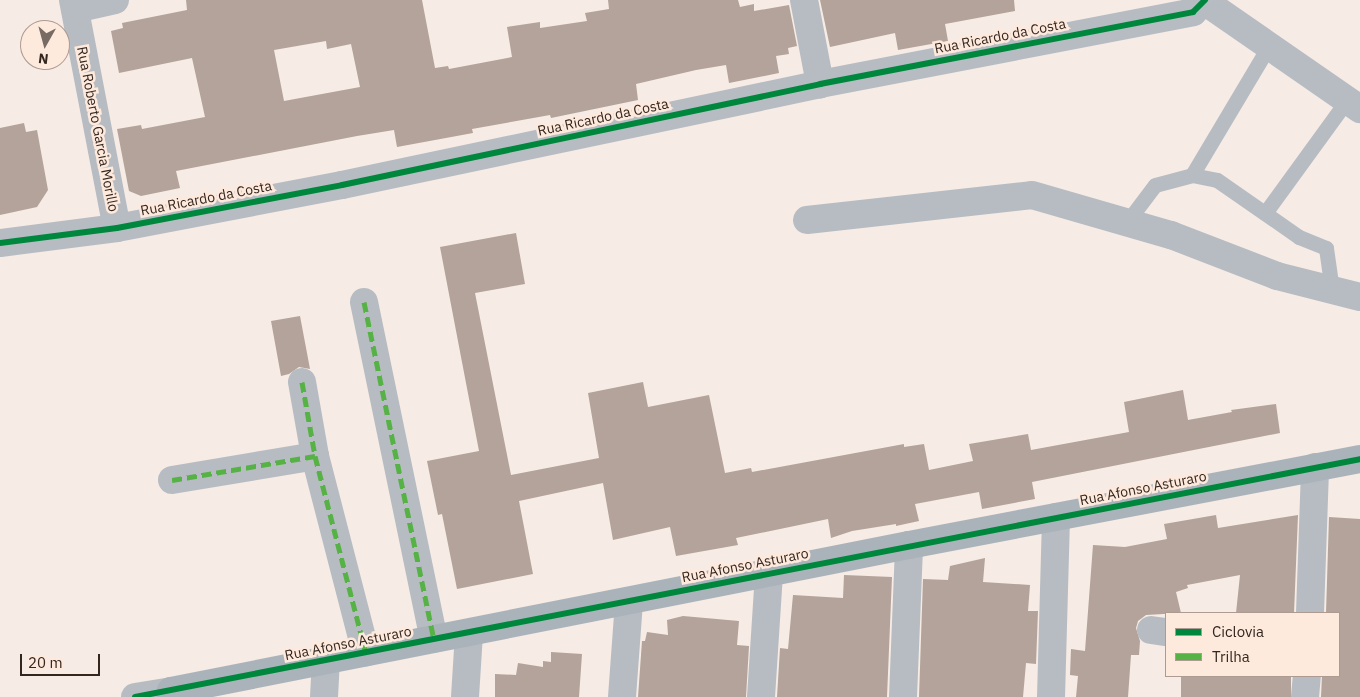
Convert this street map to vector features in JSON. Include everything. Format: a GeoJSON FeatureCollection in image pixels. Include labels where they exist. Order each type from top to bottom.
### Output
{"type":"FeatureCollection","features":[{"type":"Feature","properties":{"kind":"street"},"geometry":{"type":"LineString","coordinates":[[74,4],[115,0]]}},
{"type":"Feature","properties":{"kind":"street"},"geometry":{"type":"LineString","coordinates":[[804,0],[820,84]]}},
{"type":"Feature","properties":{"kind":"street"},"geometry":{"type":"LineString","coordinates":[[1205,1],[1354,105]]}},
{"type":"Feature","properties":{"kind":"street","name":"Rua Ricardo da Costa"},"geometry":{"type":"LineString","coordinates":[[0,244],[117,228],[342,185],[820,84],[1192,12],[1205,1]]}},
{"type":"Feature","properties":{"kind":"street","name":"Rua Roberto Garcia Morillo"},"geometry":{"type":"LineString","coordinates":[[74,4],[117,228]]}},
{"type":"Feature","properties":{"kind":"street"},"geometry":{"type":"LineString","coordinates":[[808,220],[1032,194],[1171,235],[1277,276],[1360,297]]}},
{"type":"Feature","properties":{"kind":"street"},"geometry":{"type":"LineString","coordinates":[[364,302],[434,639]]}},
{"type":"Feature","properties":{"kind":"street"},"geometry":{"type":"LineString","coordinates":[[302,382],[315,456],[366,653]]}},
{"type":"Feature","properties":{"kind":"street"},"geometry":{"type":"LineString","coordinates":[[172,480],[315,456]]}},
{"type":"Feature","properties":{"kind":"street","name":"Rua Afonso Asturaro"},"geometry":{"type":"LineString","coordinates":[[135,697],[171,694],[326,660],[1360,459]]}},
{"type":"Feature","properties":{"kind":"street"},"geometry":{"type":"LineString","coordinates":[[1310,612],[1316,467]]}},
{"type":"Feature","properties":{"kind":"street"},"geometry":{"type":"LineString","coordinates":[[1051,697],[1056,517]]}},
{"type":"Feature","properties":{"kind":"street"},"geometry":{"type":"LineString","coordinates":[[903,697],[908,546]]}},
{"type":"Feature","properties":{"kind":"street"},"geometry":{"type":"LineString","coordinates":[[762,697],[770,573]]}},
{"type":"Feature","properties":{"kind":"street"},"geometry":{"type":"LineString","coordinates":[[622,697],[629,601]]}},
{"type":"Feature","properties":{"kind":"street"},"geometry":{"type":"LineString","coordinates":[[464,697],[469,632]]}},
{"type":"Feature","properties":{"kind":"street"},"geometry":{"type":"LineString","coordinates":[[324,697],[326,660]]}},
{"type":"Feature","properties":{"kind":"street"},"geometry":{"type":"LineString","coordinates":[[1305,697],[1306,677]]}},
{"type":"Feature","properties":{"kind":"lane"},"geometry":{"type":"LineString","coordinates":[[1192,175],[1269,46]]}},
{"type":"Feature","properties":{"kind":"lane"},"geometry":{"type":"LineString","coordinates":[[1265,213],[1354,105]]}},
{"type":"Feature","properties":{"kind":"lane"},"geometry":{"type":"LineString","coordinates":[[1127,222],[1154,185],[1192,175],[1217,180],[1299,237],[1326,248],[1332,290]]}},
{"type":"Feature","properties":{"kind":"building"},"geometry":{"type":"Polygon","coordinates":[[[186,0],[422,0],[435,68],[448,66],[449,69],[512,57],[507,27],[540,22],[540,28],[587,21],[585,13],[609,9],[608,0],[738,0],[740,7],[754,4],[754,11],[789,5],[797,46],[788,48],[789,54],[776,56],[779,73],[729,83],[726,65],[696,70],[636,84],[638,100],[551,118],[550,115],[472,129],[473,133],[397,147],[394,130],[176,171],[180,188],[141,196],[129,191],[117,129],[141,125],[142,129],[205,117],[192,58],[119,73],[111,31],[123,28],[122,23],[187,10],[186,0]],[[326,41],[274,50],[284,101],[360,87],[351,44],[327,49],[326,41]]]}},
{"type":"Feature","properties":{"kind":"building"},"geometry":{"type":"Polygon","coordinates":[[[820,0],[1014,0],[1015,11],[945,24],[948,41],[898,50],[895,33],[830,47],[820,0]]]}},
{"type":"Feature","properties":{"kind":"building"},"geometry":{"type":"Polygon","coordinates":[[[24,123],[26,132],[37,130],[48,190],[37,207],[0,215],[0,128],[24,123]]]}},
{"type":"Feature","properties":{"kind":"building"},"geometry":{"type":"Polygon","coordinates":[[[516,233],[525,284],[475,293],[511,475],[599,458],[588,393],[643,382],[648,407],[709,395],[725,473],[751,468],[752,472],[904,444],[904,447],[924,444],[929,470],[973,461],[969,444],[1028,434],[1031,450],[1129,432],[1124,402],[1183,390],[1188,420],[1232,412],[1231,410],[1276,404],[1280,433],[1032,482],[1035,499],[982,509],[979,492],[915,504],[919,521],[896,526],[896,524],[852,531],[831,538],[828,519],[736,538],[738,545],[676,556],[670,527],[613,540],[603,483],[519,501],[533,574],[457,589],[442,514],[438,515],[427,461],[479,451],[440,247],[516,233]]]}},
{"type":"Feature","properties":{"kind":"building"},"geometry":{"type":"Polygon","coordinates":[[[300,316],[310,369],[299,367],[289,374],[281,376],[271,321],[300,316]]]}},
{"type":"Feature","properties":{"kind":"building"},"geometry":{"type":"Polygon","coordinates":[[[1216,515],[1218,528],[1298,515],[1294,612],[1236,612],[1240,575],[1187,585],[1188,588],[1176,592],[1181,612],[1146,615],[1138,621],[1136,628],[1140,641],[1139,655],[1131,655],[1128,697],[1076,697],[1078,676],[1070,675],[1071,649],[1085,651],[1093,545],[1125,547],[1167,539],[1164,524],[1216,515]]]}},
{"type":"Feature","properties":{"kind":"building"},"geometry":{"type":"Polygon","coordinates":[[[1329,517],[1360,519],[1360,697],[1321,697],[1322,677],[1340,677],[1340,612],[1326,612],[1329,517]]]}},
{"type":"Feature","properties":{"kind":"building"},"geometry":{"type":"Polygon","coordinates":[[[985,558],[983,582],[1030,585],[1028,611],[1038,611],[1036,664],[1026,663],[1023,697],[919,697],[923,579],[948,580],[950,566],[985,558]]]}},
{"type":"Feature","properties":{"kind":"building"},"geometry":{"type":"Polygon","coordinates":[[[844,575],[892,577],[887,697],[777,697],[780,648],[788,649],[793,595],[843,598],[844,575]]]}},
{"type":"Feature","properties":{"kind":"building"},"geometry":{"type":"Polygon","coordinates":[[[683,616],[739,621],[737,645],[749,646],[746,697],[638,697],[642,641],[645,641],[647,632],[668,635],[667,620],[683,616]]]}},
{"type":"Feature","properties":{"kind":"building"},"geometry":{"type":"Polygon","coordinates":[[[551,652],[582,654],[579,697],[495,697],[495,674],[516,675],[518,663],[543,667],[543,661],[551,662],[551,652]]]}},
{"type":"Feature","properties":{"kind":"building"},"geometry":{"type":"Polygon","coordinates":[[[1181,677],[1291,677],[1291,697],[1181,697],[1181,677]]]}},
{"type":"Feature","properties":{"kind":"marked path"},"geometry":{"type":"LineString","coordinates":[[364,302],[434,639]]}},
{"type":"Feature","properties":{"kind":"marked path"},"geometry":{"type":"LineString","coordinates":[[302,382],[315,456],[366,653]]}},
{"type":"Feature","properties":{"kind":"marked path"},"geometry":{"type":"LineString","coordinates":[[172,480],[315,456]]}},
{"type":"Feature","properties":{"kind":"cycle path"},"geometry":{"type":"LineString","coordinates":[[0,243],[117,228],[342,185],[820,84],[1193,12],[1205,0]]}},
{"type":"Feature","properties":{"kind":"cycle path"},"geometry":{"type":"LineString","coordinates":[[135,697],[1360,459]]}}]}
